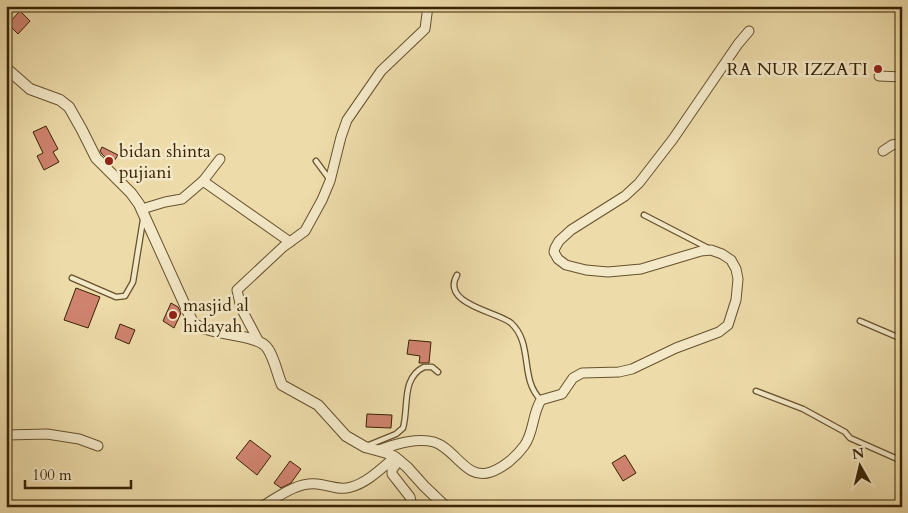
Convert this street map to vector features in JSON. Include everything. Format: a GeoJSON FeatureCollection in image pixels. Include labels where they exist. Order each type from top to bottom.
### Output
{"type":"FeatureCollection","features":[{"type":"Feature","properties":{"kind":"street"},"geometry":{"type":"LineString","coordinates":[[429,7],[425,29],[380,71],[347,120],[340,137],[330,181],[305,231],[290,242],[237,290],[240,305],[258,340],[268,348],[282,385],[318,405],[344,434],[365,446],[397,458],[446,507]]}},
{"type":"Feature","properties":{"kind":"street"},"geometry":{"type":"LineString","coordinates":[[378,450],[407,442],[430,441],[446,448],[472,472],[486,474],[502,467],[523,447],[530,433],[541,400],[562,394],[573,378],[582,373],[629,370],[690,342],[719,332],[728,325],[736,300],[738,279],[736,269],[731,260],[711,250],[700,251],[641,269],[621,272],[596,271],[566,265],[558,259],[554,248],[571,230],[625,196],[639,183],[673,139],[738,44],[749,31]]}},
{"type":"Feature","properties":{"kind":"street"},"geometry":{"type":"LineString","coordinates":[[6,68],[33,91],[60,100],[69,107],[94,155],[131,194],[143,212],[193,323],[198,327],[258,340]]}},
{"type":"Feature","properties":{"kind":"street"},"geometry":{"type":"LineString","coordinates":[[879,76],[902,77]]}},
{"type":"Feature","properties":{"kind":"street"},"geometry":{"type":"LineString","coordinates":[[883,151],[892,145],[902,143]]}},
{"type":"Feature","properties":{"kind":"street"},"geometry":{"type":"LineString","coordinates":[[143,212],[182,199],[204,181],[220,159]]}},
{"type":"Feature","properties":{"kind":"street"},"geometry":{"type":"LineString","coordinates":[[204,181],[290,242]]}},
{"type":"Feature","properties":{"kind":"street"},"geometry":{"type":"LineString","coordinates":[[6,435],[48,434],[79,439],[98,446]]}},
{"type":"Feature","properties":{"kind":"street"},"geometry":{"type":"LineString","coordinates":[[261,507],[302,485],[318,484],[339,489],[353,487],[397,458]]}},
{"type":"Feature","properties":{"kind":"street"},"geometry":{"type":"LineString","coordinates":[[397,458],[392,472],[410,497],[411,501],[408,507]]}},
{"type":"Feature","properties":{"kind":"street"},"geometry":{"type":"LineString","coordinates":[[898,507],[902,504]]}},
{"type":"Feature","properties":{"kind":"lane"},"geometry":{"type":"LineString","coordinates":[[316,161],[330,181]]}},
{"type":"Feature","properties":{"kind":"lane"},"geometry":{"type":"LineString","coordinates":[[72,278],[116,297],[125,296],[133,282],[143,212]]}},
{"type":"Feature","properties":{"kind":"lane"},"geometry":{"type":"LineString","coordinates":[[644,215],[711,250]]}},
{"type":"Feature","properties":{"kind":"lane"},"geometry":{"type":"LineString","coordinates":[[457,275],[455,289],[464,300],[477,309],[506,318],[521,335],[526,353],[530,384],[534,393],[541,400]]}},
{"type":"Feature","properties":{"kind":"lane"},"geometry":{"type":"LineString","coordinates":[[860,321],[902,339]]}},
{"type":"Feature","properties":{"kind":"lane"},"geometry":{"type":"LineString","coordinates":[[365,446],[384,440],[403,428],[409,382],[412,375],[424,367],[432,367],[438,372]]}},
{"type":"Feature","properties":{"kind":"lane"},"geometry":{"type":"LineString","coordinates":[[756,391],[803,409],[845,432],[850,438],[902,461]]}},
{"type":"Feature","properties":{"kind":"building"},"geometry":{"type":"Polygon","coordinates":[[[20,11],[30,21],[18,34],[8,24],[20,11]]]}},
{"type":"Feature","properties":{"kind":"building"},"geometry":{"type":"Polygon","coordinates":[[[46,126],[58,149],[53,152],[59,162],[44,170],[37,156],[43,153],[33,132],[46,126]]]}},
{"type":"Feature","properties":{"kind":"building","name":"bidan shinta pujiani"},"geometry":{"type":"Polygon","coordinates":[[[102,147],[118,155],[112,164],[100,151],[102,147]]]}},
{"type":"Feature","properties":{"kind":"building"},"geometry":{"type":"Polygon","coordinates":[[[76,288],[100,297],[88,328],[64,320],[76,288]]]}},
{"type":"Feature","properties":{"kind":"building","name":"masjid al hidayah"},"geometry":{"type":"Polygon","coordinates":[[[171,303],[178,307],[181,313],[174,328],[163,321],[171,303]]]}},
{"type":"Feature","properties":{"kind":"building"},"geometry":{"type":"Polygon","coordinates":[[[120,324],[135,330],[129,344],[115,338],[120,324]]]}},
{"type":"Feature","properties":{"kind":"building"},"geometry":{"type":"Polygon","coordinates":[[[409,340],[431,342],[429,363],[419,363],[420,356],[407,354],[409,340]]]}},
{"type":"Feature","properties":{"kind":"building"},"geometry":{"type":"Polygon","coordinates":[[[367,414],[392,415],[391,428],[366,427],[367,414]]]}},
{"type":"Feature","properties":{"kind":"building"},"geometry":{"type":"Polygon","coordinates":[[[250,440],[271,456],[257,475],[236,458],[250,440]]]}},
{"type":"Feature","properties":{"kind":"building"},"geometry":{"type":"Polygon","coordinates":[[[625,455],[636,473],[623,481],[612,463],[625,455]]]}},
{"type":"Feature","properties":{"kind":"building"},"geometry":{"type":"Polygon","coordinates":[[[290,461],[301,469],[291,483],[281,488],[274,483],[290,461]]]}},
{"type":"Feature","properties":{"kind":"place","name":"RA NUR IZZATI"},"geometry":{"type":"Point","coordinates":[878,69]}},
{"type":"Feature","properties":{"kind":"place","name":"bidan shinta pujiani"},"geometry":{"type":"Point","coordinates":[109,161]}},
{"type":"Feature","properties":{"kind":"place","name":"masjid al hidayah"},"geometry":{"type":"Point","coordinates":[173,315]}}]}
